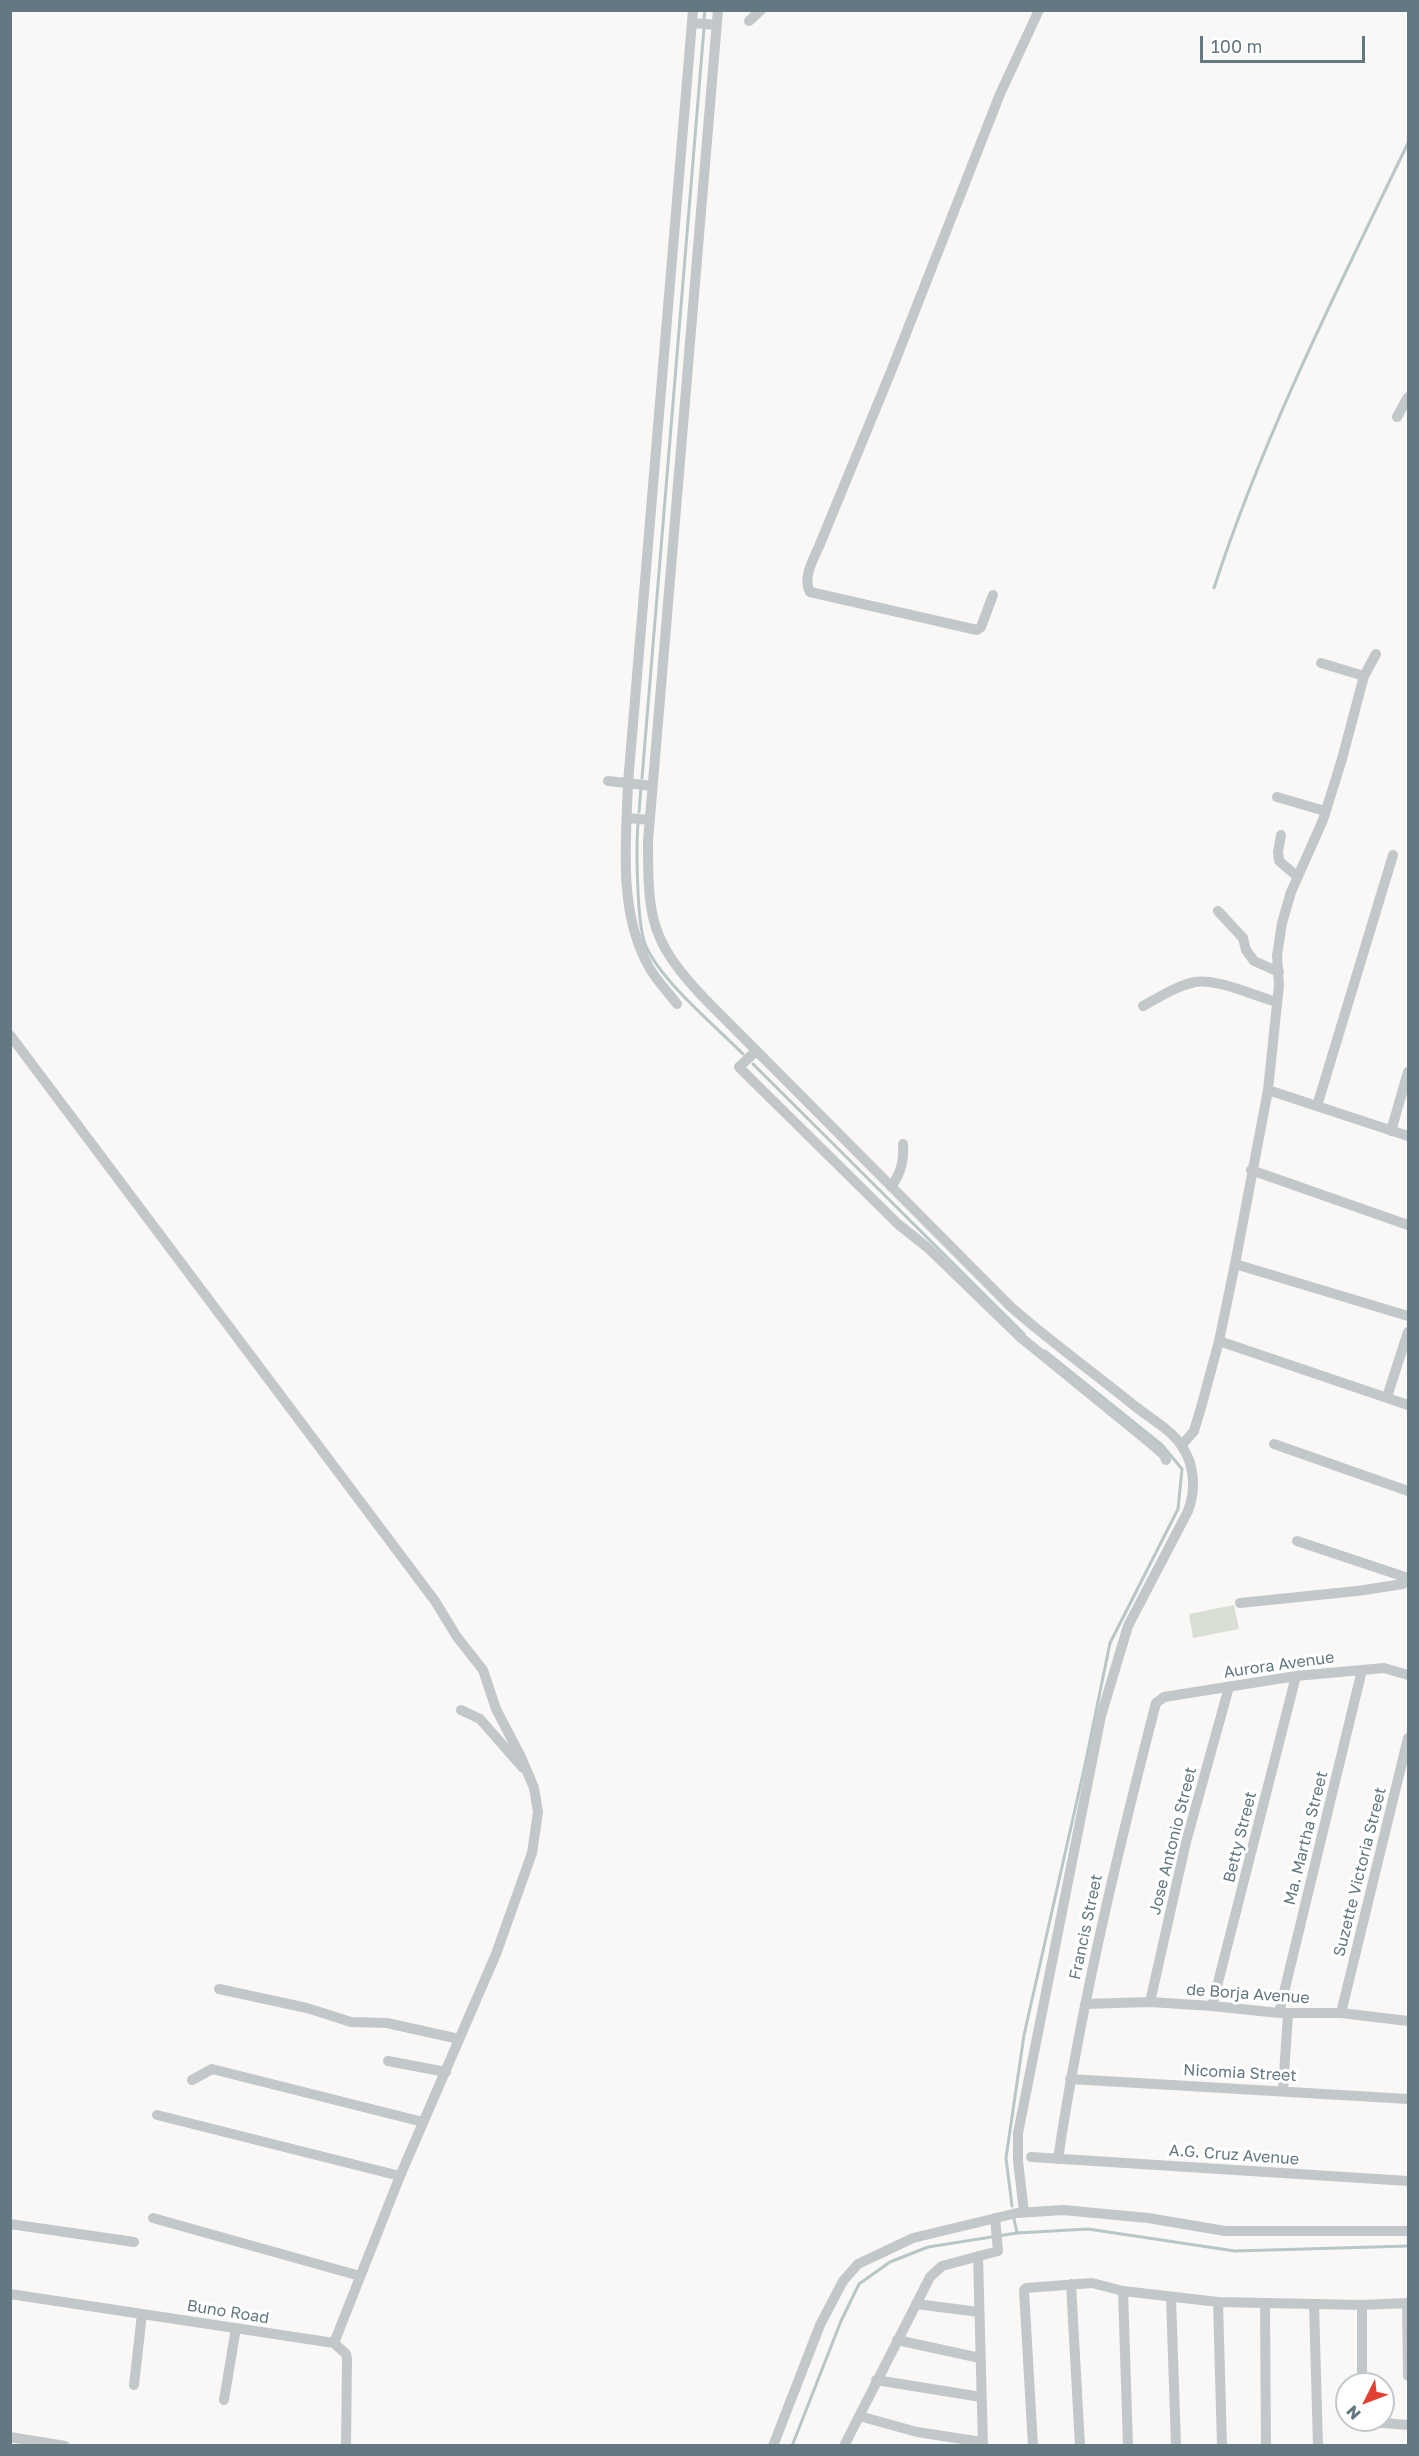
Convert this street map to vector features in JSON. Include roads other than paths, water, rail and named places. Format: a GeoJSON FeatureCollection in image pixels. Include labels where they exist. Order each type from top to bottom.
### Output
{"type":"FeatureCollection","features":[{"type":"Feature","properties":{"kind":"street"},"geometry":{"type":"LineString","coordinates":[[677,1004],[648,966],[631,919],[625,863],[628,783],[693,10]]}},
{"type":"Feature","properties":{"kind":"street"},"geometry":{"type":"LineString","coordinates":[[718,10],[650,820],[648,883],[660,942],[686,979],[1015,1311],[1058,1348],[1105,1382],[1182,1445],[1191,1467],[1194,1489],[1192,1501],[1128,1626],[1101,1716],[1018,2133],[1018,2161],[1024,2212]]}},
{"type":"Feature","properties":{"kind":"street"},"geometry":{"type":"LineString","coordinates":[[748,21],[761,10]]}},
{"type":"Feature","properties":{"kind":"street"},"geometry":{"type":"LineString","coordinates":[[993,596],[981,627],[977,630],[810,592],[807,584],[808,572],[892,369],[1000,94],[1039,10]]}},
{"type":"Feature","properties":{"kind":"street"},"geometry":{"type":"LineString","coordinates":[[693,23],[717,25]]}},
{"type":"Feature","properties":{"kind":"street"},"geometry":{"type":"LineString","coordinates":[[1396,417],[1408,397]]}},
{"type":"Feature","properties":{"kind":"street"},"geometry":{"type":"LineString","coordinates":[[1182,1445],[1194,1431],[1219,1341],[1235,1264],[1268,1090],[1277,1002],[1279,972],[1277,956],[1282,923],[1325,811],[1342,759],[1364,675],[1376,654]]}},
{"type":"Feature","properties":{"kind":"street"},"geometry":{"type":"LineString","coordinates":[[1321,663],[1364,675]]}},
{"type":"Feature","properties":{"kind":"street"},"geometry":{"type":"LineString","coordinates":[[608,781],[653,786]]}},
{"type":"Feature","properties":{"kind":"street"},"geometry":{"type":"LineString","coordinates":[[1277,797],[1325,811]]}},
{"type":"Feature","properties":{"kind":"street"},"geometry":{"type":"LineString","coordinates":[[627,818],[650,820]]}},
{"type":"Feature","properties":{"kind":"street"},"geometry":{"type":"LineString","coordinates":[[1281,835],[1279,861],[1298,877]]}},
{"type":"Feature","properties":{"kind":"street"},"geometry":{"type":"LineString","coordinates":[[1317,1106],[1393,855]]}},
{"type":"Feature","properties":{"kind":"street"},"geometry":{"type":"LineString","coordinates":[[1218,911],[1243,938],[1246,950],[1254,961],[1279,972]]}},
{"type":"Feature","properties":{"kind":"street"},"geometry":{"type":"LineString","coordinates":[[1143,1006],[1179,987],[1197,981],[1215,983],[1277,1002]]}},
{"type":"Feature","properties":{"kind":"street"},"geometry":{"type":"LineString","coordinates":[[10,1035],[435,1601],[457,1636],[483,1670],[496,1709],[534,1788],[538,1812],[532,1853],[496,1954],[400,2176],[334,2343],[346,2354],[347,2359],[346,2445]]}},
{"type":"Feature","properties":{"kind":"street"},"geometry":{"type":"LineString","coordinates":[[756,1051],[739,1066],[755,1083],[898,1224],[928,1248],[1018,1336],[1143,1437],[1164,1455],[1166,1460]]}},
{"type":"Feature","properties":{"kind":"street"},"geometry":{"type":"LineString","coordinates":[[1391,1131],[1408,1072]]}},
{"type":"Feature","properties":{"kind":"street"},"geometry":{"type":"LineString","coordinates":[[1268,1090],[1408,1136]]}},
{"type":"Feature","properties":{"kind":"street"},"geometry":{"type":"LineString","coordinates":[[891,1187],[899,1177],[904,1162],[903,1144]]}},
{"type":"Feature","properties":{"kind":"street"},"geometry":{"type":"LineString","coordinates":[[1251,1170],[1408,1225]]}},
{"type":"Feature","properties":{"kind":"street"},"geometry":{"type":"LineString","coordinates":[[1235,1264],[1408,1316]]}},
{"type":"Feature","properties":{"kind":"street"},"geometry":{"type":"LineString","coordinates":[[1387,1397],[1408,1332]]}},
{"type":"Feature","properties":{"kind":"street"},"geometry":{"type":"LineString","coordinates":[[1219,1341],[1408,1405]]}},
{"type":"Feature","properties":{"kind":"street"},"geometry":{"type":"LineString","coordinates":[[1274,1444],[1408,1491]]}},
{"type":"Feature","properties":{"kind":"street"},"geometry":{"type":"LineString","coordinates":[[1240,1603],[1357,1591],[1403,1584],[1408,1578],[1297,1541]]}},
{"type":"Feature","properties":{"kind":"street","name":"Aurora Avenue"},"geometry":{"type":"LineString","coordinates":[[1156,1703],[1164,1697],[1296,1676],[1384,1668],[1408,1675]]}},
{"type":"Feature","properties":{"kind":"street","name":"Ma. Martha Street"},"geometry":{"type":"LineString","coordinates":[[1283,2090],[1283,2014],[1362,1670]]}},
{"type":"Feature","properties":{"kind":"street","name":"Betty Street"},"geometry":{"type":"LineString","coordinates":[[1212,2006],[1296,1676]]}},
{"type":"Feature","properties":{"kind":"street","name":"Jose Antonio Street"},"geometry":{"type":"LineString","coordinates":[[1150,2002],[1186,1842],[1228,1687]]}},
{"type":"Feature","properties":{"kind":"street","name":"Francis Street"},"geometry":{"type":"LineString","coordinates":[[1058,2158],[1070,2079],[1085,2004],[1118,1851],[1156,1703]]}},
{"type":"Feature","properties":{"kind":"street"},"geometry":{"type":"LineString","coordinates":[[461,1710],[480,1719],[528,1773]]}},
{"type":"Feature","properties":{"kind":"street","name":"Suzette Victoria Street"},"geometry":{"type":"LineString","coordinates":[[1341,2013],[1408,1738]]}},
{"type":"Feature","properties":{"kind":"street"},"geometry":{"type":"LineString","coordinates":[[219,1989],[307,2008],[341,2019],[387,2023],[459,2039]]}},
{"type":"Feature","properties":{"kind":"street","name":"de Borja Avenue"},"geometry":{"type":"LineString","coordinates":[[1085,2004],[1150,2002],[1283,2014],[1341,2013],[1408,2021]]}},
{"type":"Feature","properties":{"kind":"street"},"geometry":{"type":"LineString","coordinates":[[388,2061],[446,2072]]}},
{"type":"Feature","properties":{"kind":"street"},"geometry":{"type":"LineString","coordinates":[[192,2080],[212,2069],[423,2122]]}},
{"type":"Feature","properties":{"kind":"street","name":"Nicomia Street"},"geometry":{"type":"LineString","coordinates":[[1070,2079],[1408,2099]]}},
{"type":"Feature","properties":{"kind":"street"},"geometry":{"type":"LineString","coordinates":[[158,2115],[400,2176]]}},
{"type":"Feature","properties":{"kind":"street","name":"A.G. Cruz Avenue"},"geometry":{"type":"LineString","coordinates":[[1031,2157],[1408,2181]]}},
{"type":"Feature","properties":{"kind":"street"},"geometry":{"type":"LineString","coordinates":[[773,2445],[825,2316],[843,2281],[858,2264],[913,2238],[996,2222],[1024,2212],[1063,2211],[1099,2213],[1226,2231],[1408,2231]]}},
{"type":"Feature","properties":{"kind":"street"},"geometry":{"type":"LineString","coordinates":[[153,2218],[360,2276]]}},
{"type":"Feature","properties":{"kind":"street"},"geometry":{"type":"LineString","coordinates":[[844,2445],[897,2340],[936,2270],[942,2266],[998,2251],[996,2222]]}},
{"type":"Feature","properties":{"kind":"street"},"geometry":{"type":"LineString","coordinates":[[10,2224],[134,2242]]}},
{"type":"Feature","properties":{"kind":"street"},"geometry":{"type":"LineString","coordinates":[[858,2416],[917,2432],[982,2444],[978,2256]]}},
{"type":"Feature","properties":{"kind":"street"},"geometry":{"type":"LineString","coordinates":[[1033,2445],[1024,2290],[1030,2287],[1092,2283],[1123,2291],[1218,2302],[1362,2305],[1408,2303],[1408,2376]]}},
{"type":"Feature","properties":{"kind":"street"},"geometry":{"type":"LineString","coordinates":[[1071,2284],[1080,2445]]}},
{"type":"Feature","properties":{"kind":"street"},"geometry":{"type":"LineString","coordinates":[[1123,2291],[1128,2445]]}},
{"type":"Feature","properties":{"kind":"street","name":"Buno Road"},"geometry":{"type":"LineString","coordinates":[[10,2294],[334,2343]]}},
{"type":"Feature","properties":{"kind":"street"},"geometry":{"type":"LineString","coordinates":[[1172,2298],[1176,2445]]}},
{"type":"Feature","properties":{"kind":"street"},"geometry":{"type":"LineString","coordinates":[[1218,2302],[1222,2445]]}},
{"type":"Feature","properties":{"kind":"street"},"geometry":{"type":"LineString","coordinates":[[1265,2303],[1266,2445]]}},
{"type":"Feature","properties":{"kind":"street"},"geometry":{"type":"LineString","coordinates":[[916,2304],[980,2312]]}},
{"type":"Feature","properties":{"kind":"street"},"geometry":{"type":"LineString","coordinates":[[1314,2304],[1318,2445]]}},
{"type":"Feature","properties":{"kind":"street"},"geometry":{"type":"LineString","coordinates":[[1362,2305],[1362,2372]]}},
{"type":"Feature","properties":{"kind":"street"},"geometry":{"type":"LineString","coordinates":[[134,2385],[142,2314]]}},
{"type":"Feature","properties":{"kind":"street"},"geometry":{"type":"LineString","coordinates":[[224,2400],[236,2328]]}},
{"type":"Feature","properties":{"kind":"street"},"geometry":{"type":"LineString","coordinates":[[897,2340],[980,2358]]}},
{"type":"Feature","properties":{"kind":"street"},"geometry":{"type":"LineString","coordinates":[[876,2380],[981,2397]]}},
{"type":"Feature","properties":{"kind":"street"},"geometry":{"type":"LineString","coordinates":[[10,2437],[65,2445]]}},
{"type":"Feature","properties":{"kind":"waterway"},"geometry":{"type":"LineString","coordinates":[[704,18],[705,10]]}},
{"type":"Feature","properties":{"kind":"waterway"},"geometry":{"type":"LineString","coordinates":[[642,778],[704,28]]}},
{"type":"Feature","properties":{"kind":"waterway"},"geometry":{"type":"LineString","coordinates":[[1214,588],[1279,418],[1329,307],[1408,143]]}},
{"type":"Feature","properties":{"kind":"waterway"},"geometry":{"type":"LineString","coordinates":[[639,812],[641,787]]}},
{"type":"Feature","properties":{"kind":"waterway"},"geometry":{"type":"LineString","coordinates":[[638,824],[639,903],[645,944],[652,958],[675,987],[743,1054]]}},
{"type":"Feature","properties":{"kind":"waterway"},"geometry":{"type":"LineString","coordinates":[[753,1064],[1024,1334]]}},
{"type":"Feature","properties":{"kind":"waterway"},"geometry":{"type":"LineString","coordinates":[[1012,2206],[1006,2158],[1024,2035],[1110,1643],[1178,1509],[1182,1469],[1162,1445],[1045,1351]]}},
{"type":"Feature","properties":{"kind":"waterway"},"geometry":{"type":"LineString","coordinates":[[1014,2219],[1017,2233]]}},
{"type":"Feature","properties":{"kind":"waterway"},"geometry":{"type":"LineString","coordinates":[[792,2446],[841,2321],[859,2284],[890,2262],[928,2247],[1017,2233],[1088,2229],[1235,2251],[1408,2246]]}}]}
